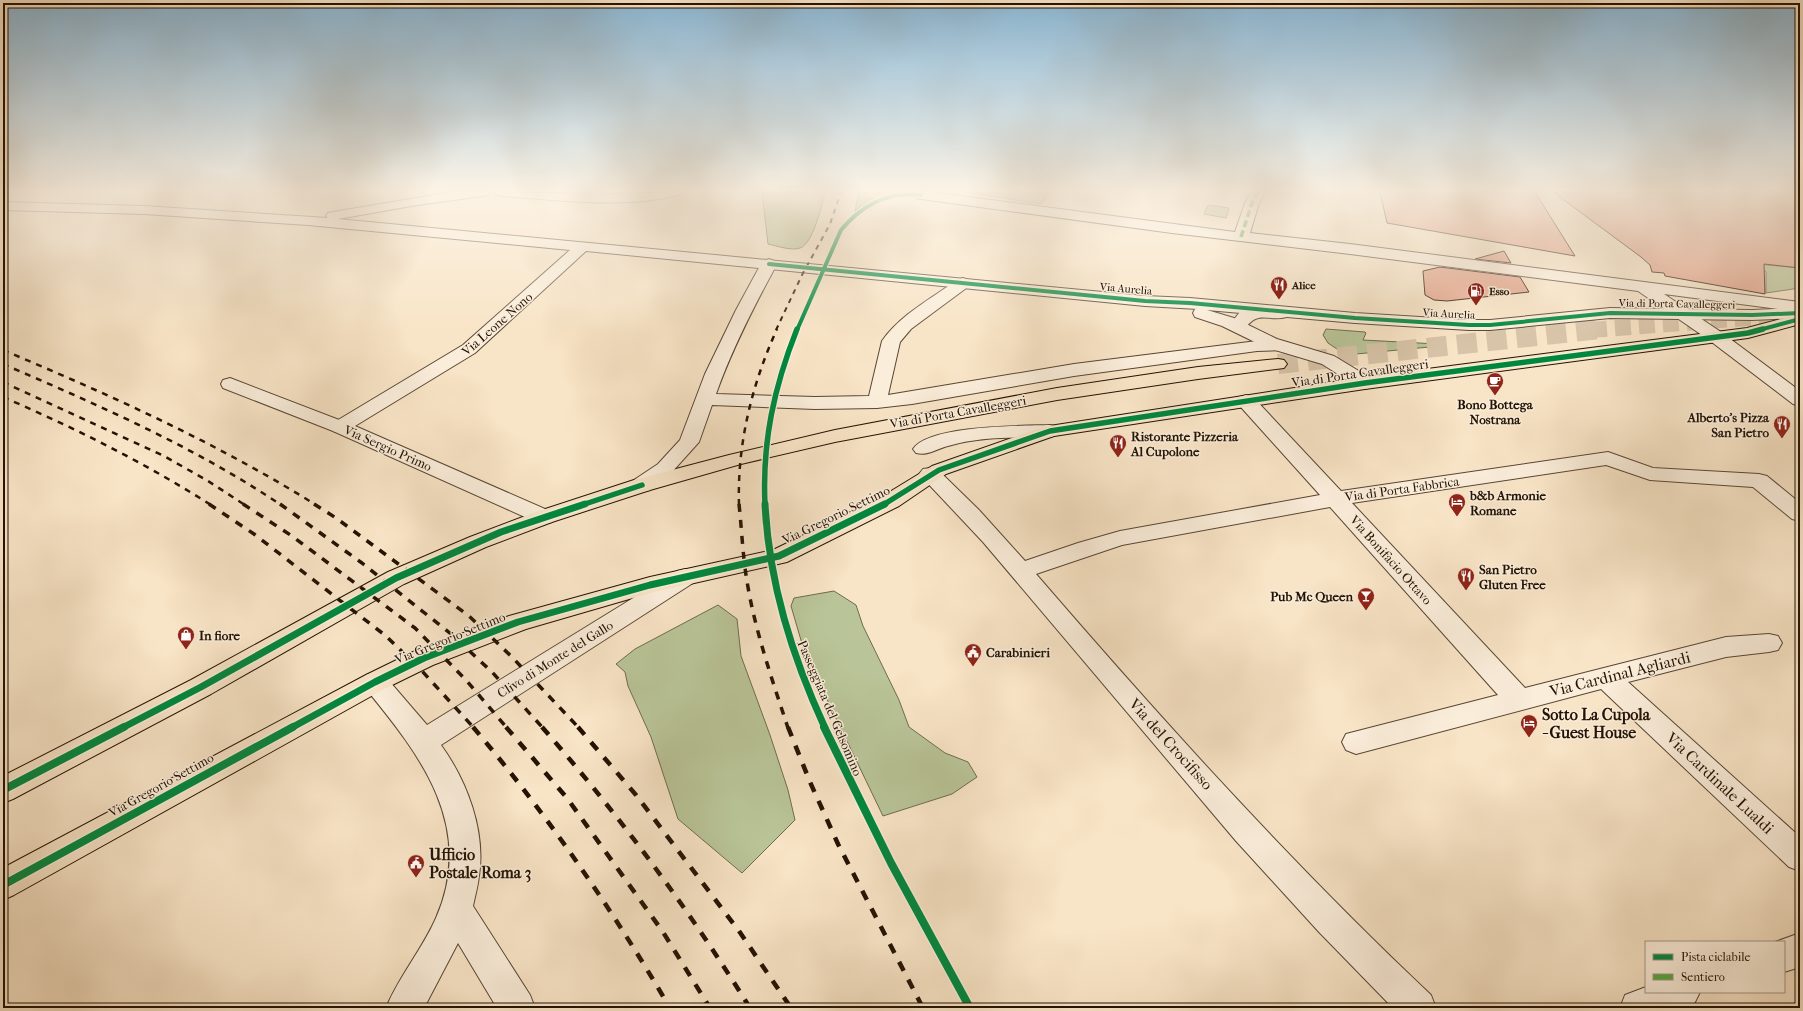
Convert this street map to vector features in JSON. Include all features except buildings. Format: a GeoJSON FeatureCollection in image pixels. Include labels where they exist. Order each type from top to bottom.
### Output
{"type":"FeatureCollection","features":[{"type":"Feature","properties":{"kind":"main road","name":"Via di Porta Cavalleggeri"},"geometry":{"type":"LineString","coordinates":[[926,462],[949,466],[1050,431],[1365,383],[1715,336],[1748,333],[1800,319]]}},
{"type":"Feature","properties":{"kind":"main road","name":"Via di Porta Cavalleggeri"},"geometry":{"type":"LineString","coordinates":[[642,485],[791,445],[881,426],[1072,392],[1198,373],[1279,355]]}},
{"type":"Feature","properties":{"kind":"main road","name":"Via Gregorio Settimo"},"geometry":{"type":"LineString","coordinates":[[3,885],[375,682],[443,650],[518,622],[650,585],[779,556],[891,501],[910,490],[926,462]]}},
{"type":"Feature","properties":{"kind":"main road"},"geometry":{"type":"LineString","coordinates":[[3,790],[201,687],[396,578],[478,542],[544,517],[642,485]]}},
{"type":"Feature","properties":{"kind":"street","name":"Via Aurelia"},"geometry":{"type":"LineString","coordinates":[[510,239],[1145,301],[1190,303],[1430,324],[1482,325]]}},
{"type":"Feature","properties":{"kind":"street"},"geometry":{"type":"LineString","coordinates":[[1263,239],[1337,247],[1800,307]]}},
{"type":"Feature","properties":{"kind":"street","name":"Via Leone Nono"},"geometry":{"type":"LineString","coordinates":[[340,427],[469,349],[583,246]]}},
{"type":"Feature","properties":{"kind":"street"},"geometry":{"type":"LineString","coordinates":[[642,485],[665,468],[689,442],[704,399],[744,310],[770,264]]}},
{"type":"Feature","properties":{"kind":"street"},"geometry":{"type":"LineString","coordinates":[[877,402],[891,341],[905,325],[963,283]]}},
{"type":"Feature","properties":{"kind":"street"},"geometry":{"type":"LineString","coordinates":[[1641,286],[1715,336],[1800,400]]}},
{"type":"Feature","properties":{"kind":"street"},"geometry":{"type":"LineString","coordinates":[[1145,301],[1206,314],[1238,326],[1256,337],[1279,355],[1299,350],[1328,360],[1365,383]]}},
{"type":"Feature","properties":{"kind":"street"},"geometry":{"type":"LineString","coordinates":[[1238,326],[1242,317],[1248,314],[1286,312]]}},
{"type":"Feature","properties":{"kind":"street","name":"Via di Porta Cavalleggeri"},"geometry":{"type":"LineString","coordinates":[[1482,325],[1598,313],[1752,315],[1800,313]]}},
{"type":"Feature","properties":{"kind":"street","name":"Via di Porta Cavalleggeri"},"geometry":{"type":"LineString","coordinates":[[704,399],[815,403],[877,402],[912,398],[1074,370],[1257,346],[1279,355]]}},
{"type":"Feature","properties":{"kind":"street","name":"Via Sergio Primo"},"geometry":{"type":"LineString","coordinates":[[230,384],[340,427],[544,517]]}},
{"type":"Feature","properties":{"kind":"street","name":"Via Bonifacio Ottavo"},"geometry":{"type":"LineString","coordinates":[[1246,401],[1519,700]]}},
{"type":"Feature","properties":{"kind":"street","name":"Via di Porta Fabbrica"},"geometry":{"type":"LineString","coordinates":[[1021,571],[1109,540],[1335,499],[1608,458],[1650,474],[1759,481],[1800,514]]}},
{"type":"Feature","properties":{"kind":"street","name":"Via del Crocifisso"},"geometry":{"type":"LineString","coordinates":[[926,462],[1159,732],[1327,918],[1418,1008]]}},
{"type":"Feature","properties":{"kind":"street","name":"Clivo di Monte del Gallo"},"geometry":{"type":"LineString","coordinates":[[425,741],[685,577]]}},
{"type":"Feature","properties":{"kind":"street","name":"Via Cardinal Agliardi"},"geometry":{"type":"LineString","coordinates":[[1356,742],[1726,647],[1769,643]]}},
{"type":"Feature","properties":{"kind":"street","name":"Via Cardinale Lualdi"},"geometry":{"type":"LineString","coordinates":[[1605,677],[1800,857]]}},
{"type":"Feature","properties":{"kind":"street"},"geometry":{"type":"LineString","coordinates":[[375,682],[425,741],[455,796],[462,825],[465,850],[464,866],[456,909],[424,975],[404,1008]]}},
{"type":"Feature","properties":{"kind":"street"},"geometry":{"type":"LineString","coordinates":[[456,909],[517,1008]]}},
{"type":"Feature","properties":{"kind":"street"},"geometry":{"type":"LineString","coordinates":[[1785,955],[1800,950]]}},
{"type":"Feature","properties":{"kind":"street"},"geometry":{"type":"LineString","coordinates":[[1638,1008],[1679,993]]}},
{"type":"Feature","properties":{"kind":"green space"},"geometry":{"type":"Polygon","coordinates":[[[767,239],[809,239],[805,245],[796,249],[768,244],[767,239]]]}},
{"type":"Feature","properties":{"kind":"green space"},"geometry":{"type":"Polygon","coordinates":[[[1758,264],[1800,268],[1800,288],[1766,293],[1766,272],[1758,264]]]}},
{"type":"Feature","properties":{"kind":"green space"},"geometry":{"type":"Polygon","coordinates":[[[1326,329],[1365,332],[1366,333],[1363,340],[1438,344],[1440,346],[1356,354],[1337,349],[1328,343],[1323,335],[1326,329]]]}},
{"type":"Feature","properties":{"kind":"green space"},"geometry":{"type":"Polygon","coordinates":[[[834,591],[856,605],[863,626],[899,700],[909,727],[945,753],[968,762],[977,777],[952,794],[883,816],[805,654],[791,606],[794,598],[834,591]]]}},
{"type":"Feature","properties":{"kind":"green space"},"geometry":{"type":"Polygon","coordinates":[[[718,605],[737,619],[741,656],[770,735],[788,790],[795,820],[742,873],[678,819],[651,737],[628,686],[625,672],[616,664],[635,649],[718,605]]]}},
{"type":"Feature","properties":{"kind":"tunnel"},"geometry":{"type":"LineString","coordinates":[[1594,330],[1800,314]]}},
{"type":"Feature","properties":{"kind":"tunnel"},"geometry":{"type":"LineString","coordinates":[[1594,330],[1601,329]]}},
{"type":"Feature","properties":{"kind":"tunnel"},"geometry":{"type":"LineString","coordinates":[[1278,364],[1594,330]]}},
{"type":"Feature","properties":{"kind":"railway"},"geometry":{"type":"LineString","coordinates":[[776,330],[802,275],[822,239]]}},
{"type":"Feature","properties":{"kind":"railway"},"geometry":{"type":"LineString","coordinates":[[739,504],[741,460],[748,415],[760,371],[777,329]]}},
{"type":"Feature","properties":{"kind":"railway"},"geometry":{"type":"LineString","coordinates":[[3,350],[83,384],[162,421],[279,482],[316,505]]}},
{"type":"Feature","properties":{"kind":"railway"},"geometry":{"type":"LineString","coordinates":[[3,364],[145,428],[215,464],[281,505]]}},
{"type":"Feature","properties":{"kind":"railway"},"geometry":{"type":"LineString","coordinates":[[3,382],[164,456],[208,481],[245,505]]}},
{"type":"Feature","properties":{"kind":"railway"},"geometry":{"type":"LineString","coordinates":[[3,397],[57,421],[109,447],[161,475],[211,505]]}},
{"type":"Feature","properties":{"kind":"railway"},"geometry":{"type":"LineString","coordinates":[[209,504],[254,534],[386,636],[422,671],[474,728]]}},
{"type":"Feature","properties":{"kind":"railway"},"geometry":{"type":"LineString","coordinates":[[243,504],[292,536],[415,628],[466,680],[507,728]]}},
{"type":"Feature","properties":{"kind":"railway"},"geometry":{"type":"LineString","coordinates":[[280,504],[362,563],[451,634],[492,672],[543,728]]}},
{"type":"Feature","properties":{"kind":"railway"},"geometry":{"type":"LineString","coordinates":[[314,504],[336,518],[469,616],[512,657],[579,728]]}},
{"type":"Feature","properties":{"kind":"railway"},"geometry":{"type":"LineString","coordinates":[[739,504],[744,559],[751,602],[774,687],[788,728]]}},
{"type":"Feature","properties":{"kind":"railway"},"geometry":{"type":"LineString","coordinates":[[473,727],[527,794],[578,863],[648,971],[670,1008]]}},
{"type":"Feature","properties":{"kind":"railway"},"geometry":{"type":"LineString","coordinates":[[506,727],[567,798],[663,932],[710,1008]]}},
{"type":"Feature","properties":{"kind":"railway"},"geometry":{"type":"LineString","coordinates":[[542,727],[571,760],[652,863],[702,934],[750,1008]]}},
{"type":"Feature","properties":{"kind":"railway"},"geometry":{"type":"LineString","coordinates":[[578,727],[636,795],[739,931],[791,1008]]}},
{"type":"Feature","properties":{"kind":"railway"},"geometry":{"type":"LineString","coordinates":[[788,727],[810,782],[838,844],[923,1008]]}},
{"type":"Feature","properties":{"kind":"cycle path","name":"Passeggiata del Gelsomino"},"geometry":{"type":"LineString","coordinates":[[837,239],[790,346],[773,399],[767,435],[764,494],[766,524],[775,584],[790,642],[800,670],[828,735],[875,833],[970,1008]]}},
{"type":"Feature","properties":{"kind":"cycle path"},"geometry":{"type":"LineString","coordinates":[[769,264],[1145,301],[1190,303],[1355,318],[1469,325],[1490,325],[1610,313],[1752,315],[1800,313]]}},
{"type":"Feature","properties":{"kind":"cycle path"},"geometry":{"type":"LineString","coordinates":[[3,885],[375,682],[424,658],[518,622],[650,585],[779,556],[891,501],[939,470],[1050,431],[1365,383],[1748,333],[1800,319]]}},
{"type":"Feature","properties":{"kind":"cycle path"},"geometry":{"type":"LineString","coordinates":[[3,790],[201,687],[396,578],[501,532],[642,485]]}},
{"type":"Feature","properties":{"kind":"place","name":"Alice"},"geometry":{"type":"Point","coordinates":[1279,300]}},
{"type":"Feature","properties":{"kind":"place","name":"Esso"},"geometry":{"type":"Point","coordinates":[1476,306]}},
{"type":"Feature","properties":{"kind":"place","name":"Bono Bottega Nostrana"},"geometry":{"type":"Point","coordinates":[1495,396]}},
{"type":"Feature","properties":{"kind":"place","name":"Alberto's Pizza San Pietro"},"geometry":{"type":"Point","coordinates":[1782,439]}},
{"type":"Feature","properties":{"kind":"place","name":"Ristorante Pizzeria Al Cupolone"},"geometry":{"type":"Point","coordinates":[1118,458]}},
{"type":"Feature","properties":{"kind":"place","name":"b&b Armonie Romane"},"geometry":{"type":"Point","coordinates":[1457,517]}},
{"type":"Feature","properties":{"kind":"place","name":"San Pietro Gluten Free"},"geometry":{"type":"Point","coordinates":[1466,591]}},
{"type":"Feature","properties":{"kind":"place","name":"Pub Mc Queen"},"geometry":{"type":"Point","coordinates":[1366,611]}},
{"type":"Feature","properties":{"kind":"place","name":"In fiore"},"geometry":{"type":"Point","coordinates":[186,650]}},
{"type":"Feature","properties":{"kind":"place","name":"Carabinieri"},"geometry":{"type":"Point","coordinates":[973,667]}},
{"type":"Feature","properties":{"kind":"place","name":"Sotto La Cupola - Guest House"},"geometry":{"type":"Point","coordinates":[1529,738]}},
{"type":"Feature","properties":{"kind":"place","name":"Ufficio Postale Roma 3"},"geometry":{"type":"Point","coordinates":[416,878]}}]}
